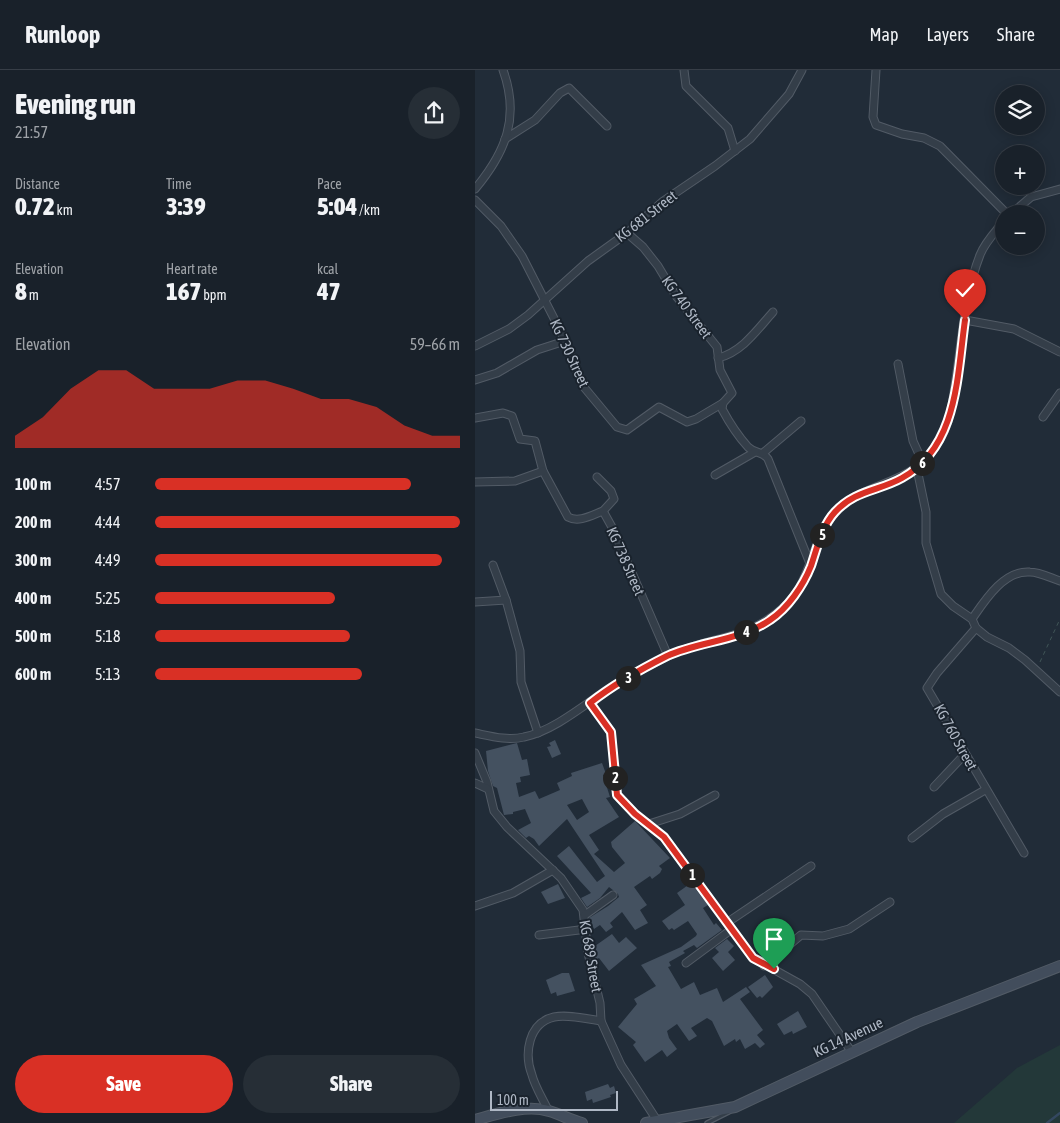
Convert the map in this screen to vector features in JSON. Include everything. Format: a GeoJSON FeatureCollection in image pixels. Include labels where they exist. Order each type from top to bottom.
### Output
{"type":"FeatureCollection","features":[{"type":"Feature","properties":{"kind":"main road","name":"KG 14 Avenue"},"geometry":{"type":"LineString","coordinates":[[646,1123],[735,1107],[851,1051],[917,1022],[1060,966]]}},
{"type":"Feature","properties":{"kind":"main road"},"geometry":{"type":"LineString","coordinates":[[475,1120],[502,1112],[523,1109],[548,1110],[582,1123]]}},
{"type":"Feature","properties":{"kind":"street"},"geometry":{"type":"LineString","coordinates":[[475,189],[493,167],[505,139],[511,110],[510,93],[503,70]]}},
{"type":"Feature","properties":{"kind":"street"},"geometry":{"type":"LineString","coordinates":[[684,70],[686,86],[727,128],[735,151]]}},
{"type":"Feature","properties":{"kind":"street","name":"KG 681 Street"},"geometry":{"type":"LineString","coordinates":[[475,346],[509,329],[545,301],[589,261],[627,234],[662,202],[735,151],[764,125],[789,94],[802,70]]}},
{"type":"Feature","properties":{"kind":"street"},"geometry":{"type":"LineString","coordinates":[[877,70],[873,117],[876,125],[902,134],[924,138],[940,146],[1000,205]]}},
{"type":"Feature","properties":{"kind":"street"},"geometry":{"type":"LineString","coordinates":[[505,139],[535,120],[560,93],[569,88],[607,126]]}},
{"type":"Feature","properties":{"kind":"street"},"geometry":{"type":"LineString","coordinates":[[1021,205],[1031,197],[1060,188]]}},
{"type":"Feature","properties":{"kind":"street","name":"KG 730 Street"},"geometry":{"type":"LineString","coordinates":[[475,200],[512,241],[522,256],[565,341],[583,386],[620,429],[627,430],[656,408],[666,409],[687,422],[697,420],[723,403]]}},
{"type":"Feature","properties":{"kind":"street","name":"KG 740 Street"},"geometry":{"type":"LineString","coordinates":[[627,234],[653,259],[686,310],[712,340],[718,350],[720,370],[731,393],[723,403]]}},
{"type":"Feature","properties":{"kind":"street"},"geometry":{"type":"LineString","coordinates":[[475,733],[503,738],[522,738],[538,733],[590,703],[609,689],[668,656],[736,636],[771,620],[798,590],[811,566],[817,546],[835,512],[862,492],[885,485],[917,469],[934,451],[943,436],[952,408],[965,320],[980,253],[995,234]]}},
{"type":"Feature","properties":{"kind":"street"},"geometry":{"type":"LineString","coordinates":[[718,358],[731,354],[750,340],[773,312]]}},
{"type":"Feature","properties":{"kind":"street"},"geometry":{"type":"LineString","coordinates":[[965,320],[1014,329],[1060,352]]}},
{"type":"Feature","properties":{"kind":"street"},"geometry":{"type":"LineString","coordinates":[[475,380],[497,373],[537,350],[565,341]]}},
{"type":"Feature","properties":{"kind":"street"},"geometry":{"type":"LineString","coordinates":[[898,364],[913,441],[923,463]]}},
{"type":"Feature","properties":{"kind":"street"},"geometry":{"type":"LineString","coordinates":[[1043,417],[1060,393]]}},
{"type":"Feature","properties":{"kind":"street"},"geometry":{"type":"LineString","coordinates":[[723,403],[722,409],[748,446],[755,452],[763,453],[769,459],[811,566]]}},
{"type":"Feature","properties":{"kind":"street","name":"KG 738 Street"},"geometry":{"type":"LineString","coordinates":[[475,418],[503,413],[512,416],[519,439],[535,441],[543,471],[568,517],[572,519],[584,518],[603,511],[668,656]]}},
{"type":"Feature","properties":{"kind":"street"},"geometry":{"type":"LineString","coordinates":[[763,453],[801,420]]}},
{"type":"Feature","properties":{"kind":"street"},"geometry":{"type":"LineString","coordinates":[[715,475],[755,452]]}},
{"type":"Feature","properties":{"kind":"street"},"geometry":{"type":"LineString","coordinates":[[917,469],[927,512],[926,543],[941,594],[953,606],[972,619],[976,628],[987,637],[1009,648],[1037,669],[1060,692]]}},
{"type":"Feature","properties":{"kind":"street"},"geometry":{"type":"LineString","coordinates":[[475,482],[515,481],[543,471]]}},
{"type":"Feature","properties":{"kind":"street"},"geometry":{"type":"LineString","coordinates":[[597,477],[613,495],[614,499],[603,511]]}},
{"type":"Feature","properties":{"kind":"street"},"geometry":{"type":"LineString","coordinates":[[493,564],[506,600],[520,651],[521,682],[538,733]]}},
{"type":"Feature","properties":{"kind":"street"},"geometry":{"type":"LineString","coordinates":[[972,619],[1000,584],[1014,575],[1030,572],[1060,580]]}},
{"type":"Feature","properties":{"kind":"street"},"geometry":{"type":"LineString","coordinates":[[475,602],[506,600]]}},
{"type":"Feature","properties":{"kind":"street","name":"KG 760 Street"},"geometry":{"type":"LineString","coordinates":[[976,628],[927,687],[985,790],[1024,853]]}},
{"type":"Feature","properties":{"kind":"street"},"geometry":{"type":"LineString","coordinates":[[590,703],[611,732],[617,795],[676,852],[753,958],[764,966],[800,984],[812,994],[851,1051]]}},
{"type":"Feature","properties":{"kind":"street","name":"KG 689 Street"},"geometry":{"type":"LineString","coordinates":[[475,753],[489,789],[494,812],[507,827],[561,878],[585,915],[588,952],[600,1003],[601,1021],[621,1065],[658,1122]]}},
{"type":"Feature","properties":{"kind":"street"},"geometry":{"type":"LineString","coordinates":[[934,787],[965,754]]}},
{"type":"Feature","properties":{"kind":"street"},"geometry":{"type":"LineString","coordinates":[[475,783],[489,789]]}},
{"type":"Feature","properties":{"kind":"street"},"geometry":{"type":"LineString","coordinates":[[912,838],[943,814],[985,790]]}},
{"type":"Feature","properties":{"kind":"street"},"geometry":{"type":"LineString","coordinates":[[649,824],[680,814],[715,795]]}},
{"type":"Feature","properties":{"kind":"street"},"geometry":{"type":"LineString","coordinates":[[727,922],[811,866]]}},
{"type":"Feature","properties":{"kind":"street"},"geometry":{"type":"LineString","coordinates":[[475,906],[513,893],[553,870]]}},
{"type":"Feature","properties":{"kind":"street"},"geometry":{"type":"LineString","coordinates":[[585,915],[613,895]]}},
{"type":"Feature","properties":{"kind":"street"},"geometry":{"type":"LineString","coordinates":[[764,966],[801,935],[823,936],[849,929],[890,902]]}},
{"type":"Feature","properties":{"kind":"street"},"geometry":{"type":"LineString","coordinates":[[539,935],[587,929]]}},
{"type":"Feature","properties":{"kind":"street"},"geometry":{"type":"LineString","coordinates":[[686,963],[732,929]]}},
{"type":"Feature","properties":{"kind":"street"},"geometry":{"type":"LineString","coordinates":[[548,1110],[531,1075],[527,1050],[531,1036],[546,1020],[556,1017],[601,1021]]}},
{"type":"Feature","properties":{"kind":"lane"},"geometry":{"type":"LineString","coordinates":[[707,1123],[726,1114],[735,1107]]}},
{"type":"Feature","properties":{"kind":"path"},"geometry":{"type":"LineString","coordinates":[[1037,669],[1060,619]]}},
{"type":"Feature","properties":{"kind":"green space"},"geometry":{"type":"Polygon","coordinates":[[[1060,1045],[1060,1123],[954,1123],[1017,1068],[1060,1045]]]}},
{"type":"Feature","properties":{"kind":"building"},"geometry":{"type":"Polygon","coordinates":[[[555,740],[561,754],[552,758],[547,747],[551,746],[549,743],[555,740]]]}},
{"type":"Feature","properties":{"kind":"building"},"geometry":{"type":"Polygon","coordinates":[[[517,743],[522,760],[527,759],[530,775],[520,777],[521,782],[516,783],[519,797],[535,791],[539,799],[560,790],[557,783],[572,776],[571,773],[602,763],[606,774],[603,775],[610,797],[606,798],[619,817],[589,835],[599,850],[594,854],[614,872],[625,863],[612,847],[611,842],[635,821],[670,858],[659,866],[662,869],[660,873],[652,879],[650,876],[634,887],[647,905],[640,910],[648,923],[635,930],[622,912],[610,923],[613,927],[606,932],[600,925],[594,929],[589,918],[619,897],[618,894],[609,887],[600,898],[587,907],[581,898],[591,893],[557,856],[569,846],[597,882],[605,876],[567,819],[539,846],[534,839],[529,836],[526,838],[518,830],[531,823],[525,809],[513,812],[513,814],[504,815],[497,788],[493,786],[488,771],[486,751],[517,743]],[[582,799],[567,805],[577,820],[589,812],[582,799]]]}},
{"type":"Feature","properties":{"kind":"building"},"geometry":{"type":"Polygon","coordinates":[[[691,883],[708,905],[703,908],[714,925],[716,923],[722,930],[697,948],[694,945],[683,951],[685,953],[669,962],[671,966],[668,967],[681,989],[694,982],[700,995],[717,988],[723,1002],[746,987],[750,992],[740,999],[763,1030],[757,1035],[765,1044],[760,1048],[755,1043],[745,1049],[740,1039],[736,1042],[735,1039],[724,1046],[712,1021],[707,1018],[691,1028],[697,1036],[689,1041],[677,1024],[667,1031],[669,1038],[677,1049],[667,1057],[662,1050],[645,1062],[633,1045],[636,1042],[618,1027],[637,1004],[634,999],[656,986],[641,965],[681,947],[696,936],[697,934],[688,921],[674,930],[672,928],[669,930],[662,921],[685,905],[677,893],[691,883]]]}},
{"type":"Feature","properties":{"kind":"building"},"geometry":{"type":"Polygon","coordinates":[[[558,884],[565,898],[548,904],[541,892],[558,884]]]}},
{"type":"Feature","properties":{"kind":"building"},"geometry":{"type":"Polygon","coordinates":[[[612,934],[619,943],[626,937],[637,948],[609,971],[599,958],[595,960],[592,945],[595,946],[612,934]]]}},
{"type":"Feature","properties":{"kind":"building"},"geometry":{"type":"Polygon","coordinates":[[[727,939],[734,946],[728,952],[735,960],[723,971],[712,958],[719,952],[715,948],[727,939]]]}},
{"type":"Feature","properties":{"kind":"building"},"geometry":{"type":"Polygon","coordinates":[[[562,973],[569,973],[575,991],[557,996],[556,992],[551,994],[546,980],[562,973]]]}},
{"type":"Feature","properties":{"kind":"building"},"geometry":{"type":"Polygon","coordinates":[[[765,975],[773,987],[762,998],[760,996],[757,998],[748,987],[765,975]]]}},
{"type":"Feature","properties":{"kind":"building"},"geometry":{"type":"Polygon","coordinates":[[[798,1011],[807,1027],[793,1034],[792,1031],[784,1035],[777,1024],[798,1011]]]}},
{"type":"Feature","properties":{"kind":"building"},"geometry":{"type":"Polygon","coordinates":[[[608,1084],[610,1088],[614,1086],[616,1093],[610,1095],[611,1097],[593,1103],[592,1099],[587,1101],[585,1092],[608,1084]]]}},
{"type":"Feature","properties":{"kind":"waterway"},"geometry":{"type":"LineString","coordinates":[[1047,1123],[1060,1113]]}},
{"type":"Feature","properties":{"kind":"route"},"geometry":{"type":"LineString","coordinates":[[774,969],[757,963],[664,837],[635,814],[617,795],[614,767],[615,756],[611,732],[590,703],[609,689],[668,656],[736,636],[771,620],[789,602],[811,566],[814,552],[835,512],[862,492],[885,485],[917,469],[934,451],[943,436],[952,408],[965,320]]}}]}
